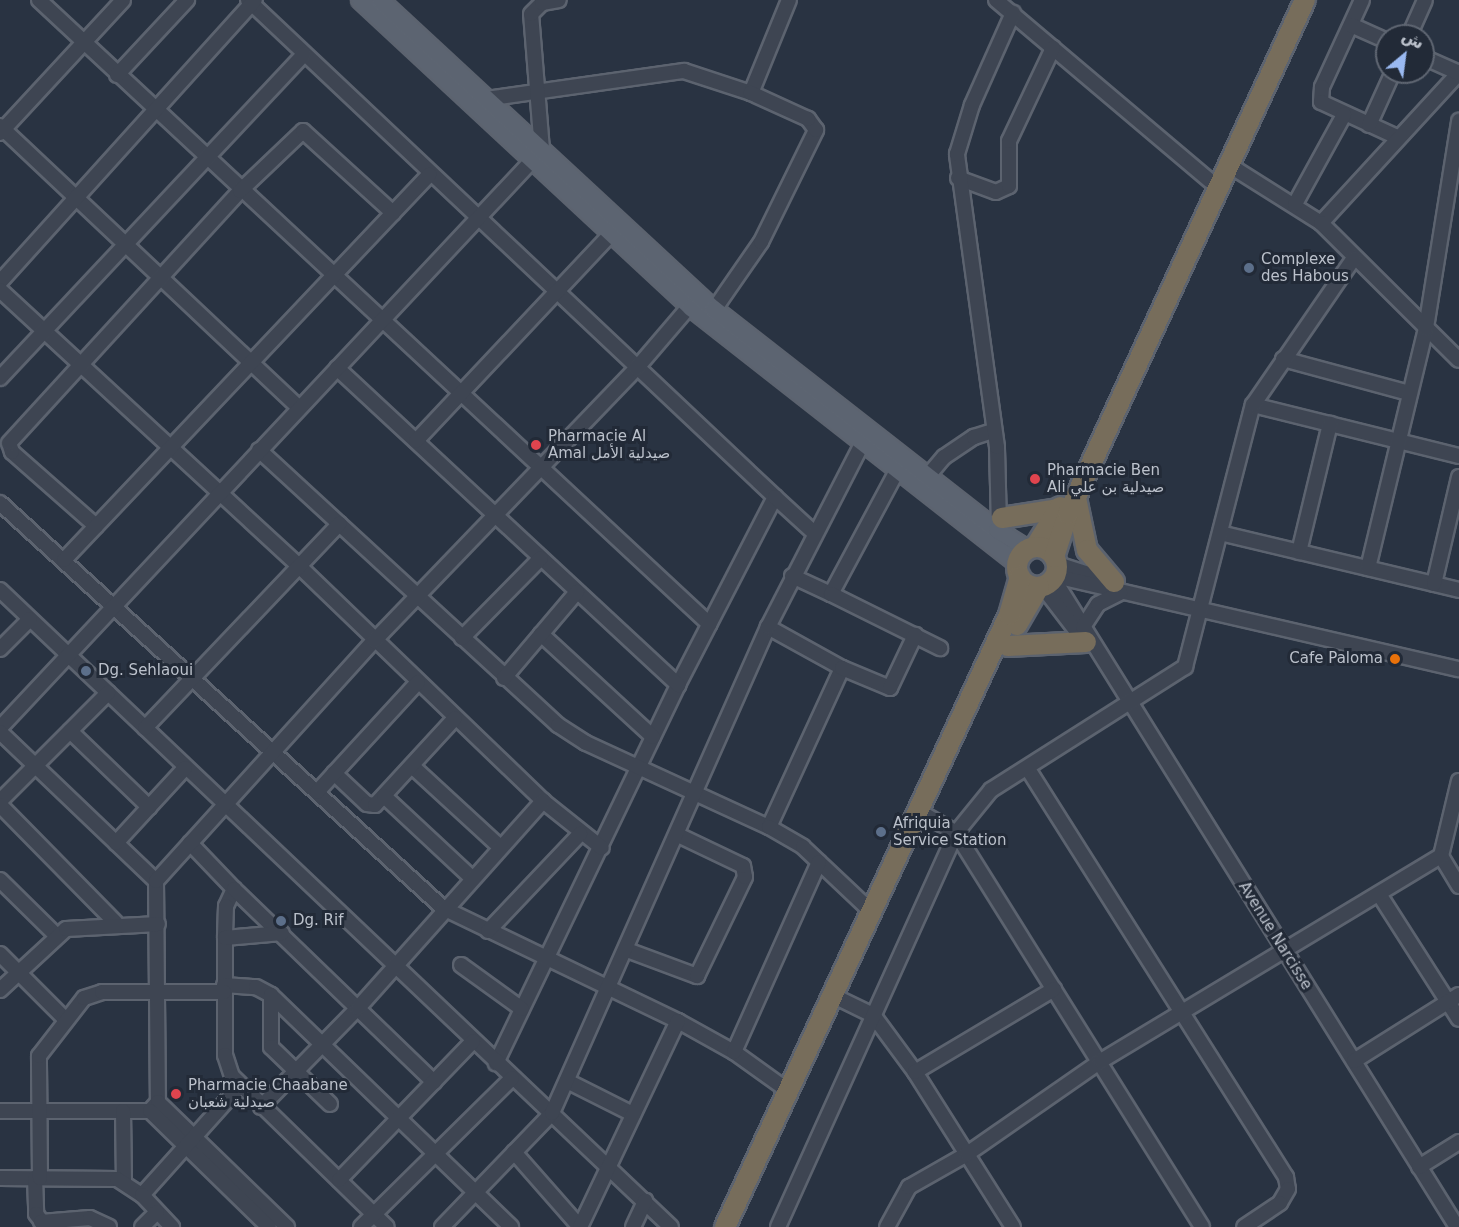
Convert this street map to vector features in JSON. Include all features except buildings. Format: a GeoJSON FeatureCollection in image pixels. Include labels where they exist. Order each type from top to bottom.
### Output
{"type":"FeatureCollection","features":[{"type":"Feature","properties":{"kind":"highway"},"geometry":{"type":"LineString","coordinates":[[725,1227],[1009,615],[1025,559],[1059,509],[1293,0]]}},
{"type":"Feature","properties":{"kind":"highway"},"geometry":{"type":"LineString","coordinates":[[739,1227],[927,816],[1008,646],[1050,575],[1076,498],[1305,0]]}},
{"type":"Feature","properties":{"kind":"highway"},"geometry":{"type":"LineString","coordinates":[[1076,498],[1087,550],[1119,587]]}},
{"type":"Feature","properties":{"kind":"highway"},"geometry":{"type":"LineString","coordinates":[[999,524],[1059,509]]}},
{"type":"Feature","properties":{"kind":"highway"},"geometry":{"type":"LineString","coordinates":[[1025,559],[1050,575]]}},
{"type":"Feature","properties":{"kind":"highway"},"geometry":{"type":"LineString","coordinates":[[1025,559],[1050,575]]}},
{"type":"Feature","properties":{"kind":"highway"},"geometry":{"type":"LineString","coordinates":[[1008,646],[1087,638]]}},
{"type":"Feature","properties":{"kind":"main road"},"geometry":{"type":"LineString","coordinates":[[360,0],[537,154],[710,315],[1025,559]]}},
{"type":"Feature","properties":{"kind":"main road"},"geometry":{"type":"LineString","coordinates":[[380,0],[478,101]]}},
{"type":"Feature","properties":{"kind":"main road"},"geometry":{"type":"LineString","coordinates":[[537,154],[610,235],[694,301]]}},
{"type":"Feature","properties":{"kind":"main road"},"geometry":{"type":"LineString","coordinates":[[866,436],[898,469],[923,480],[999,524],[1025,559]]}},
{"type":"Feature","properties":{"kind":"street"},"geometry":{"type":"LineString","coordinates":[[39,0],[331,277],[709,624]]}},
{"type":"Feature","properties":{"kind":"street"},"geometry":{"type":"LineString","coordinates":[[123,0],[85,44],[1,130],[298,407]]}},
{"type":"Feature","properties":{"kind":"street"},"geometry":{"type":"LineString","coordinates":[[117,75],[187,0]]}},
{"type":"Feature","properties":{"kind":"street"},"geometry":{"type":"LineString","coordinates":[[286,1227],[154,1107],[161,992],[156,881],[0,730],[298,407],[537,154],[538,90],[531,14],[542,3],[559,0]]}},
{"type":"Feature","properties":{"kind":"street"},"geometry":{"type":"LineString","coordinates":[[751,93],[789,0]]}},
{"type":"Feature","properties":{"kind":"street"},"geometry":{"type":"LineString","coordinates":[[996,0],[1210,181]]}},
{"type":"Feature","properties":{"kind":"street"},"geometry":{"type":"LineString","coordinates":[[1362,0],[1320,97],[1325,106],[1397,137]]}},
{"type":"Feature","properties":{"kind":"street"},"geometry":{"type":"LineString","coordinates":[[1414,24],[1425,0]]}},
{"type":"Feature","properties":{"kind":"street"},"geometry":{"type":"LineString","coordinates":[[0,282],[156,113],[252,1],[429,175],[813,532]]}},
{"type":"Feature","properties":{"kind":"street"},"geometry":{"type":"LineString","coordinates":[[999,524],[993,431],[958,178],[959,141],[1012,14]]}},
{"type":"Feature","properties":{"kind":"street"},"geometry":{"type":"LineString","coordinates":[[1351,25],[1375,36]]}},
{"type":"Feature","properties":{"kind":"street"},"geometry":{"type":"LineString","coordinates":[[958,178],[996,192],[1009,186],[1009,141],[1053,48]]}},
{"type":"Feature","properties":{"kind":"street"},"geometry":{"type":"LineString","coordinates":[[0,378],[304,54]]}},
{"type":"Feature","properties":{"kind":"street"},"geometry":{"type":"LineString","coordinates":[[1321,223],[1397,137],[1459,73],[1435,62]]}},
{"type":"Feature","properties":{"kind":"street"},"geometry":{"type":"LineString","coordinates":[[478,101],[538,90],[684,71],[751,93],[808,119],[816,130],[761,242],[710,315]]}},
{"type":"Feature","properties":{"kind":"street"},"geometry":{"type":"LineString","coordinates":[[1369,125],[1388,84]]}},
{"type":"Feature","properties":{"kind":"street"},"geometry":{"type":"LineString","coordinates":[[1295,204],[1344,115]]}},
{"type":"Feature","properties":{"kind":"street"},"geometry":{"type":"LineString","coordinates":[[1368,568],[1396,441],[1426,328],[1459,121]]}},
{"type":"Feature","properties":{"kind":"street"},"geometry":{"type":"LineString","coordinates":[[96,526],[8,447],[79,364],[240,191],[303,131],[393,213]]}},
{"type":"Feature","properties":{"kind":"street"},"geometry":{"type":"LineString","coordinates":[[1229,165],[1295,204],[1321,223],[1459,360]]}},
{"type":"Feature","properties":{"kind":"street"},"geometry":{"type":"LineString","coordinates":[[64,560],[429,175]]}},
{"type":"Feature","properties":{"kind":"street"},"geometry":{"type":"LineString","coordinates":[[416,441],[610,235]]}},
{"type":"Feature","properties":{"kind":"street"},"geometry":{"type":"LineString","coordinates":[[778,1227],[956,833],[991,790],[1131,705],[1185,667],[1202,609],[1253,405],[1354,258]]}},
{"type":"Feature","properties":{"kind":"street"},"geometry":{"type":"LineString","coordinates":[[0,290],[168,448],[299,566],[374,641],[543,801],[580,834],[602,848]]}},
{"type":"Feature","properties":{"kind":"street"},"geometry":{"type":"LineString","coordinates":[[156,881],[374,641],[636,369],[694,301]]}},
{"type":"Feature","properties":{"kind":"street"},"geometry":{"type":"LineString","coordinates":[[1283,359],[1409,393]]}},
{"type":"Feature","properties":{"kind":"street"},"geometry":{"type":"LineString","coordinates":[[337,368],[678,685]]}},
{"type":"Feature","properties":{"kind":"street"},"geometry":{"type":"LineString","coordinates":[[1253,405],[1459,456]]}},
{"type":"Feature","properties":{"kind":"street"},"geometry":{"type":"LineString","coordinates":[[1299,552],[1330,424]]}},
{"type":"Feature","properties":{"kind":"street"},"geometry":{"type":"LineString","coordinates":[[923,480],[958,447],[993,431]]}},
{"type":"Feature","properties":{"kind":"street"},"geometry":{"type":"LineString","coordinates":[[442,1227],[552,1113],[697,793],[768,627],[813,532],[866,436]]}},
{"type":"Feature","properties":{"kind":"street"},"geometry":{"type":"LineString","coordinates":[[259,450],[504,678],[574,736],[792,838],[871,911]]}},
{"type":"Feature","properties":{"kind":"street"},"geometry":{"type":"LineString","coordinates":[[831,594],[898,469]]}},
{"type":"Feature","properties":{"kind":"street"},"geometry":{"type":"LineString","coordinates":[[1434,584],[1459,477]]}},
{"type":"Feature","properties":{"kind":"street"},"geometry":{"type":"LineString","coordinates":[[496,1063],[602,848],[678,685],[775,497]]}},
{"type":"Feature","properties":{"kind":"street"},"geometry":{"type":"LineString","coordinates":[[0,502],[443,908],[678,1021],[734,1052],[787,1090]]}},
{"type":"Feature","properties":{"kind":"street"},"geometry":{"type":"LineString","coordinates":[[145,728],[190,676],[339,524]]}},
{"type":"Feature","properties":{"kind":"street"},"geometry":{"type":"LineString","coordinates":[[1220,533],[1459,590]]}},
{"type":"Feature","properties":{"kind":"street"},"geometry":{"type":"LineString","coordinates":[[462,639],[541,558]]}},
{"type":"Feature","properties":{"kind":"street"},"geometry":{"type":"LineString","coordinates":[[1050,575],[1119,587],[1202,609],[1459,669]]}},
{"type":"Feature","properties":{"kind":"street","name":"Avenue Narcisse"},"geometry":{"type":"LineString","coordinates":[[1050,575],[1087,638],[1419,1167],[1456,1218]]}},
{"type":"Feature","properties":{"kind":"street"},"geometry":{"type":"LineString","coordinates":[[792,576],[940,648]]}},
{"type":"Feature","properties":{"kind":"street"},"geometry":{"type":"LineString","coordinates":[[1087,638],[1103,600],[1119,587]]}},
{"type":"Feature","properties":{"kind":"street"},"geometry":{"type":"LineString","coordinates":[[0,590],[671,1227]]}},
{"type":"Feature","properties":{"kind":"street"},"geometry":{"type":"LineString","coordinates":[[504,678],[578,592]]}},
{"type":"Feature","properties":{"kind":"street"},"geometry":{"type":"LineString","coordinates":[[0,649],[30,620]]}},
{"type":"Feature","properties":{"kind":"street"},"geometry":{"type":"LineString","coordinates":[[768,627],[842,668],[890,688],[915,635]]}},
{"type":"Feature","properties":{"kind":"street"},"geometry":{"type":"LineString","coordinates":[[541,634],[653,737]]}},
{"type":"Feature","properties":{"kind":"street"},"geometry":{"type":"LineString","coordinates":[[769,827],[842,668]]}},
{"type":"Feature","properties":{"kind":"street"},"geometry":{"type":"LineString","coordinates":[[317,792],[418,682]]}},
{"type":"Feature","properties":{"kind":"street"},"geometry":{"type":"LineString","coordinates":[[108,693],[0,803],[116,923]]}},
{"type":"Feature","properties":{"kind":"street"},"geometry":{"type":"LineString","coordinates":[[334,773],[371,806],[384,796],[455,718]]}},
{"type":"Feature","properties":{"kind":"street"},"geometry":{"type":"LineString","coordinates":[[70,730],[149,807]]}},
{"type":"Feature","properties":{"kind":"street"},"geometry":{"type":"LineString","coordinates":[[412,766],[500,847]]}},
{"type":"Feature","properties":{"kind":"street"},"geometry":{"type":"LineString","coordinates":[[116,843],[185,768]]}},
{"type":"Feature","properties":{"kind":"street"},"geometry":{"type":"LineString","coordinates":[[1028,769],[1183,1012],[1287,1183],[1280,1203],[1244,1227]]}},
{"type":"Feature","properties":{"kind":"street"},"geometry":{"type":"LineString","coordinates":[[1459,781],[1441,856],[1459,886]]}},
{"type":"Feature","properties":{"kind":"street"},"geometry":{"type":"LineString","coordinates":[[384,796],[472,878]]}},
{"type":"Feature","properties":{"kind":"street"},"geometry":{"type":"LineString","coordinates":[[261,1107],[358,1008],[443,908],[543,801]]}},
{"type":"Feature","properties":{"kind":"street"},"geometry":{"type":"LineString","coordinates":[[927,816],[956,833],[1101,1061],[1202,1227]]}},
{"type":"Feature","properties":{"kind":"street"},"geometry":{"type":"LineString","coordinates":[[488,931],[580,834]]}},
{"type":"Feature","properties":{"kind":"street"},"geometry":{"type":"LineString","coordinates":[[627,950],[697,976],[736,897],[746,869],[678,835]]}},
{"type":"Feature","properties":{"kind":"street"},"geometry":{"type":"LineString","coordinates":[[190,843],[234,889],[282,933],[434,1083]]}},
{"type":"Feature","properties":{"kind":"street"},"geometry":{"type":"LineString","coordinates":[[887,1227],[909,1188],[967,1154],[1101,1061],[1441,856]]}},
{"type":"Feature","properties":{"kind":"street"},"geometry":{"type":"LineString","coordinates":[[734,1052],[819,862]]}},
{"type":"Feature","properties":{"kind":"street"},"geometry":{"type":"LineString","coordinates":[[0,879],[56,935]]}},
{"type":"Feature","properties":{"kind":"street"},"geometry":{"type":"LineString","coordinates":[[234,889],[226,906],[225,1055],[239,1087],[387,1227]]}},
{"type":"Feature","properties":{"kind":"street"},"geometry":{"type":"LineString","coordinates":[[0,901],[11,890]]}},
{"type":"Feature","properties":{"kind":"street"},"geometry":{"type":"LineString","coordinates":[[1379,894],[1453,998],[1459,1019]]}},
{"type":"Feature","properties":{"kind":"street"},"geometry":{"type":"LineString","coordinates":[[0,990],[56,935],[66,929],[116,923],[158,924]]}},
{"type":"Feature","properties":{"kind":"street"},"geometry":{"type":"LineString","coordinates":[[225,938],[282,933]]}},
{"type":"Feature","properties":{"kind":"street"},"geometry":{"type":"LineString","coordinates":[[0,954],[64,1018]]}},
{"type":"Feature","properties":{"kind":"street"},"geometry":{"type":"LineString","coordinates":[[461,965],[522,1009]]}},
{"type":"Feature","properties":{"kind":"street"},"geometry":{"type":"LineString","coordinates":[[109,1227],[90,1218],[43,1225],[38,1178],[39,1056],[64,1018],[90,994],[256,987],[271,994],[511,1227]]}},
{"type":"Feature","properties":{"kind":"street"},"geometry":{"type":"LineString","coordinates":[[915,1072],[1054,989]]}},
{"type":"Feature","properties":{"kind":"street"},"geometry":{"type":"LineString","coordinates":[[271,994],[271,1047],[330,1104]]}},
{"type":"Feature","properties":{"kind":"street"},"geometry":{"type":"LineString","coordinates":[[1354,1061],[1453,998]]}},
{"type":"Feature","properties":{"kind":"street"},"geometry":{"type":"LineString","coordinates":[[842,1000],[873,1015],[915,1072],[1012,1227]]}},
{"type":"Feature","properties":{"kind":"street"},"geometry":{"type":"LineString","coordinates":[[514,1152],[580,1227],[678,1021]]}},
{"type":"Feature","properties":{"kind":"street"},"geometry":{"type":"LineString","coordinates":[[339,1180],[473,1041]]}},
{"type":"Feature","properties":{"kind":"street"},"geometry":{"type":"LineString","coordinates":[[361,1227],[434,1152],[512,1078]]}},
{"type":"Feature","properties":{"kind":"street"},"geometry":{"type":"LineString","coordinates":[[567,1081],[633,1114]]}},
{"type":"Feature","properties":{"kind":"street"},"geometry":{"type":"LineString","coordinates":[[142,1195],[239,1087]]}},
{"type":"Feature","properties":{"kind":"street"},"geometry":{"type":"LineString","coordinates":[[0,1111],[123,1111],[154,1107]]}},
{"type":"Feature","properties":{"kind":"street"},"geometry":{"type":"LineString","coordinates":[[123,1111],[124,1182]]}},
{"type":"Feature","properties":{"kind":"street"},"geometry":{"type":"LineString","coordinates":[[189,1141],[269,1227]]}},
{"type":"Feature","properties":{"kind":"street"},"geometry":{"type":"LineString","coordinates":[[1419,1167],[1459,1142]]}},
{"type":"Feature","properties":{"kind":"street"},"geometry":{"type":"LineString","coordinates":[[0,1178],[124,1182],[142,1195],[172,1227]]}},
{"type":"Feature","properties":{"kind":"street"},"geometry":{"type":"LineString","coordinates":[[633,1227],[645,1201]]}},
{"type":"Feature","properties":{"kind":"street"},"geometry":{"type":"LineString","coordinates":[[142,1227],[156,1212]]}},
{"type":"Feature","properties":{"kind":"place","name":"Complexe des Habous"},"geometry":{"type":"Point","coordinates":[1249,268]}},
{"type":"Feature","properties":{"kind":"place","name":"Pharmacie Al Amal صيدلية الأمل"},"geometry":{"type":"Point","coordinates":[536,445]}},
{"type":"Feature","properties":{"kind":"place","name":"Pharmacie Ben Ali صيدلية بن علي"},"geometry":{"type":"Point","coordinates":[1035,479]}},
{"type":"Feature","properties":{"kind":"place","name":"Cafe Paloma"},"geometry":{"type":"Point","coordinates":[1395,659]}},
{"type":"Feature","properties":{"kind":"place","name":"Dg. Sehlaoui"},"geometry":{"type":"Point","coordinates":[86,671]}},
{"type":"Feature","properties":{"kind":"place","name":"Afriquia Service Station"},"geometry":{"type":"Point","coordinates":[881,832]}},
{"type":"Feature","properties":{"kind":"place","name":"Dg. Rif"},"geometry":{"type":"Point","coordinates":[281,921]}},
{"type":"Feature","properties":{"kind":"place","name":"Pharmacie Chaabane صيدلية شعبان"},"geometry":{"type":"Point","coordinates":[176,1094]}}]}
